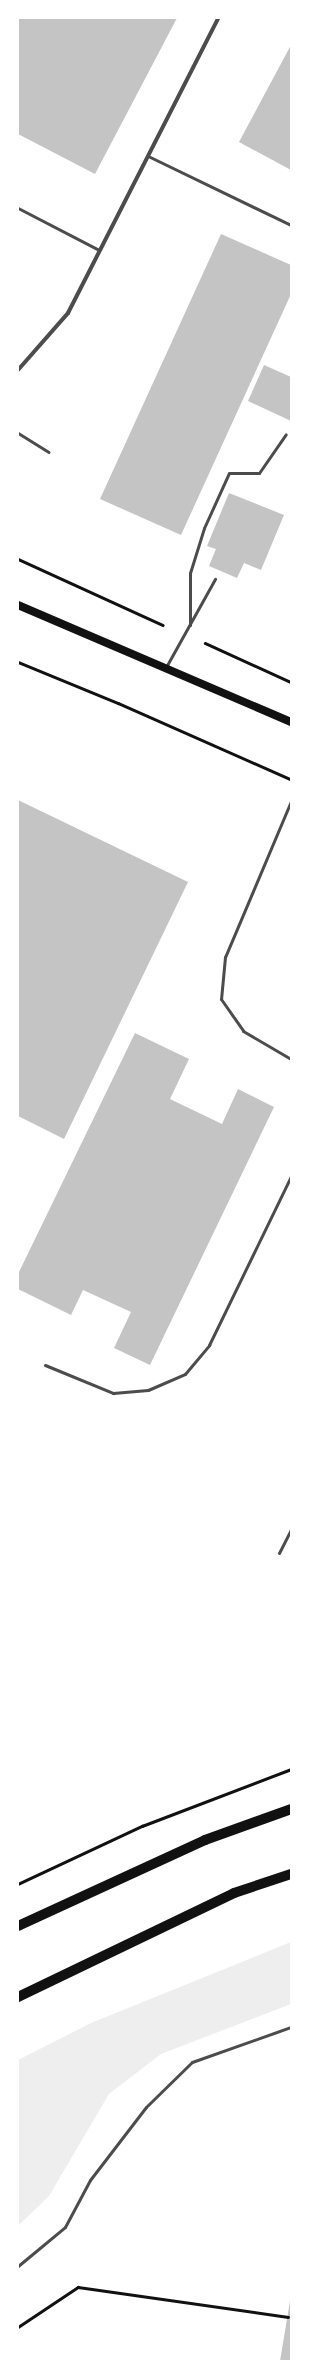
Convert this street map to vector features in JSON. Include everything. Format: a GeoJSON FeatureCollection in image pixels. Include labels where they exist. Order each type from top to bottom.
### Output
{"type":"FeatureCollection","features":[{"type":"Feature","properties":{"kind":"main road"},"geometry":{"type":"LineString","coordinates":[[18,605],[291,722]]}},
{"type":"Feature","properties":{"kind":"main road"},"geometry":{"type":"LineString","coordinates":[[18,1926],[205,1840],[291,1809]]}},
{"type":"Feature","properties":{"kind":"main road"},"geometry":{"type":"LineString","coordinates":[[18,1997],[234,1893],[291,1874]]}},
{"type":"Feature","properties":{"kind":"street"},"geometry":{"type":"LineString","coordinates":[[18,370],[68,313],[218,18]]}},
{"type":"Feature","properties":{"kind":"lane"},"geometry":{"type":"LineString","coordinates":[[148,156],[291,225]]}},
{"type":"Feature","properties":{"kind":"lane"},"geometry":{"type":"LineString","coordinates":[[18,208],[99,250]]}},
{"type":"Feature","properties":{"kind":"lane"},"geometry":{"type":"LineString","coordinates":[[18,433],[49,452]]}},
{"type":"Feature","properties":{"kind":"lane"},"geometry":{"type":"LineString","coordinates":[[190,625],[190,573],[204,528],[229,473],[259,472],[286,434]]}},
{"type":"Feature","properties":{"kind":"lane"},"geometry":{"type":"LineString","coordinates":[[165,669],[185,635],[214,579]]}},
{"type":"Feature","properties":{"kind":"lane"},"geometry":{"type":"LineString","coordinates":[[291,801],[225,957],[221,999],[243,1031],[291,1060]]}},
{"type":"Feature","properties":{"kind":"lane"},"geometry":{"type":"LineString","coordinates":[[45,1365],[113,1394],[148,1390],[185,1374],[209,1345],[291,1176]]}},
{"type":"Feature","properties":{"kind":"lane"},"geometry":{"type":"LineString","coordinates":[[279,1553],[291,1528]]}},
{"type":"Feature","properties":{"kind":"lane"},"geometry":{"type":"LineString","coordinates":[[18,2266],[65,2227],[90,2180],[146,2106],[192,2062],[291,2027]]}},
{"type":"Feature","properties":{"kind":"path"},"geometry":{"type":"LineString","coordinates":[[18,560],[291,682]]}},
{"type":"Feature","properties":{"kind":"path"},"geometry":{"type":"LineString","coordinates":[[18,662],[118,703],[291,780]]}},
{"type":"Feature","properties":{"kind":"path"},"geometry":{"type":"LineString","coordinates":[[18,1884],[142,1826],[291,1769]]}},
{"type":"Feature","properties":{"kind":"path"},"geometry":{"type":"LineString","coordinates":[[18,2327],[78,2287],[288,2317]]}},
{"type":"Feature","properties":{"kind":"shaded area"},"geometry":{"type":"Polygon","coordinates":[[[291,1942],[291,2004],[161,2054],[109,2094],[49,2196],[18,2226],[18,2060],[91,2023],[291,1942]]]}},
{"type":"Feature","properties":{"kind":"building"},"geometry":{"type":"Polygon","coordinates":[[[18,18],[177,18],[95,174],[18,134],[18,18]]]}},
{"type":"Feature","properties":{"kind":"building"},"geometry":{"type":"Polygon","coordinates":[[[291,45],[291,170],[239,142],[291,45]]]}},
{"type":"Feature","properties":{"kind":"building"},"geometry":{"type":"Polygon","coordinates":[[[221,234],[291,265],[291,294],[181,535],[100,499],[221,234]]]}},
{"type":"Feature","properties":{"kind":"building"},"geometry":{"type":"Polygon","coordinates":[[[264,365],[291,377],[291,421],[248,401],[264,365]]]}},
{"type":"Feature","properties":{"kind":"building"},"geometry":{"type":"Polygon","coordinates":[[[229,493],[284,515],[261,570],[244,563],[237,578],[209,566],[216,549],[207,546],[229,493]]]}},
{"type":"Feature","properties":{"kind":"building"},"geometry":{"type":"Polygon","coordinates":[[[18,800],[188,882],[64,1139],[18,1116],[18,800]]]}},
{"type":"Feature","properties":{"kind":"building"},"geometry":{"type":"Polygon","coordinates":[[[135,1033],[189,1059],[170,1099],[222,1124],[238,1089],[274,1107],[150,1365],[114,1348],[131,1312],[83,1290],[71,1315],[18,1289],[18,1274],[135,1033]]]}},
{"type":"Feature","properties":{"kind":"building"},"geometry":{"type":"Polygon","coordinates":[[[290,2301],[291,2361],[280,2361],[290,2301]]]}}]}
